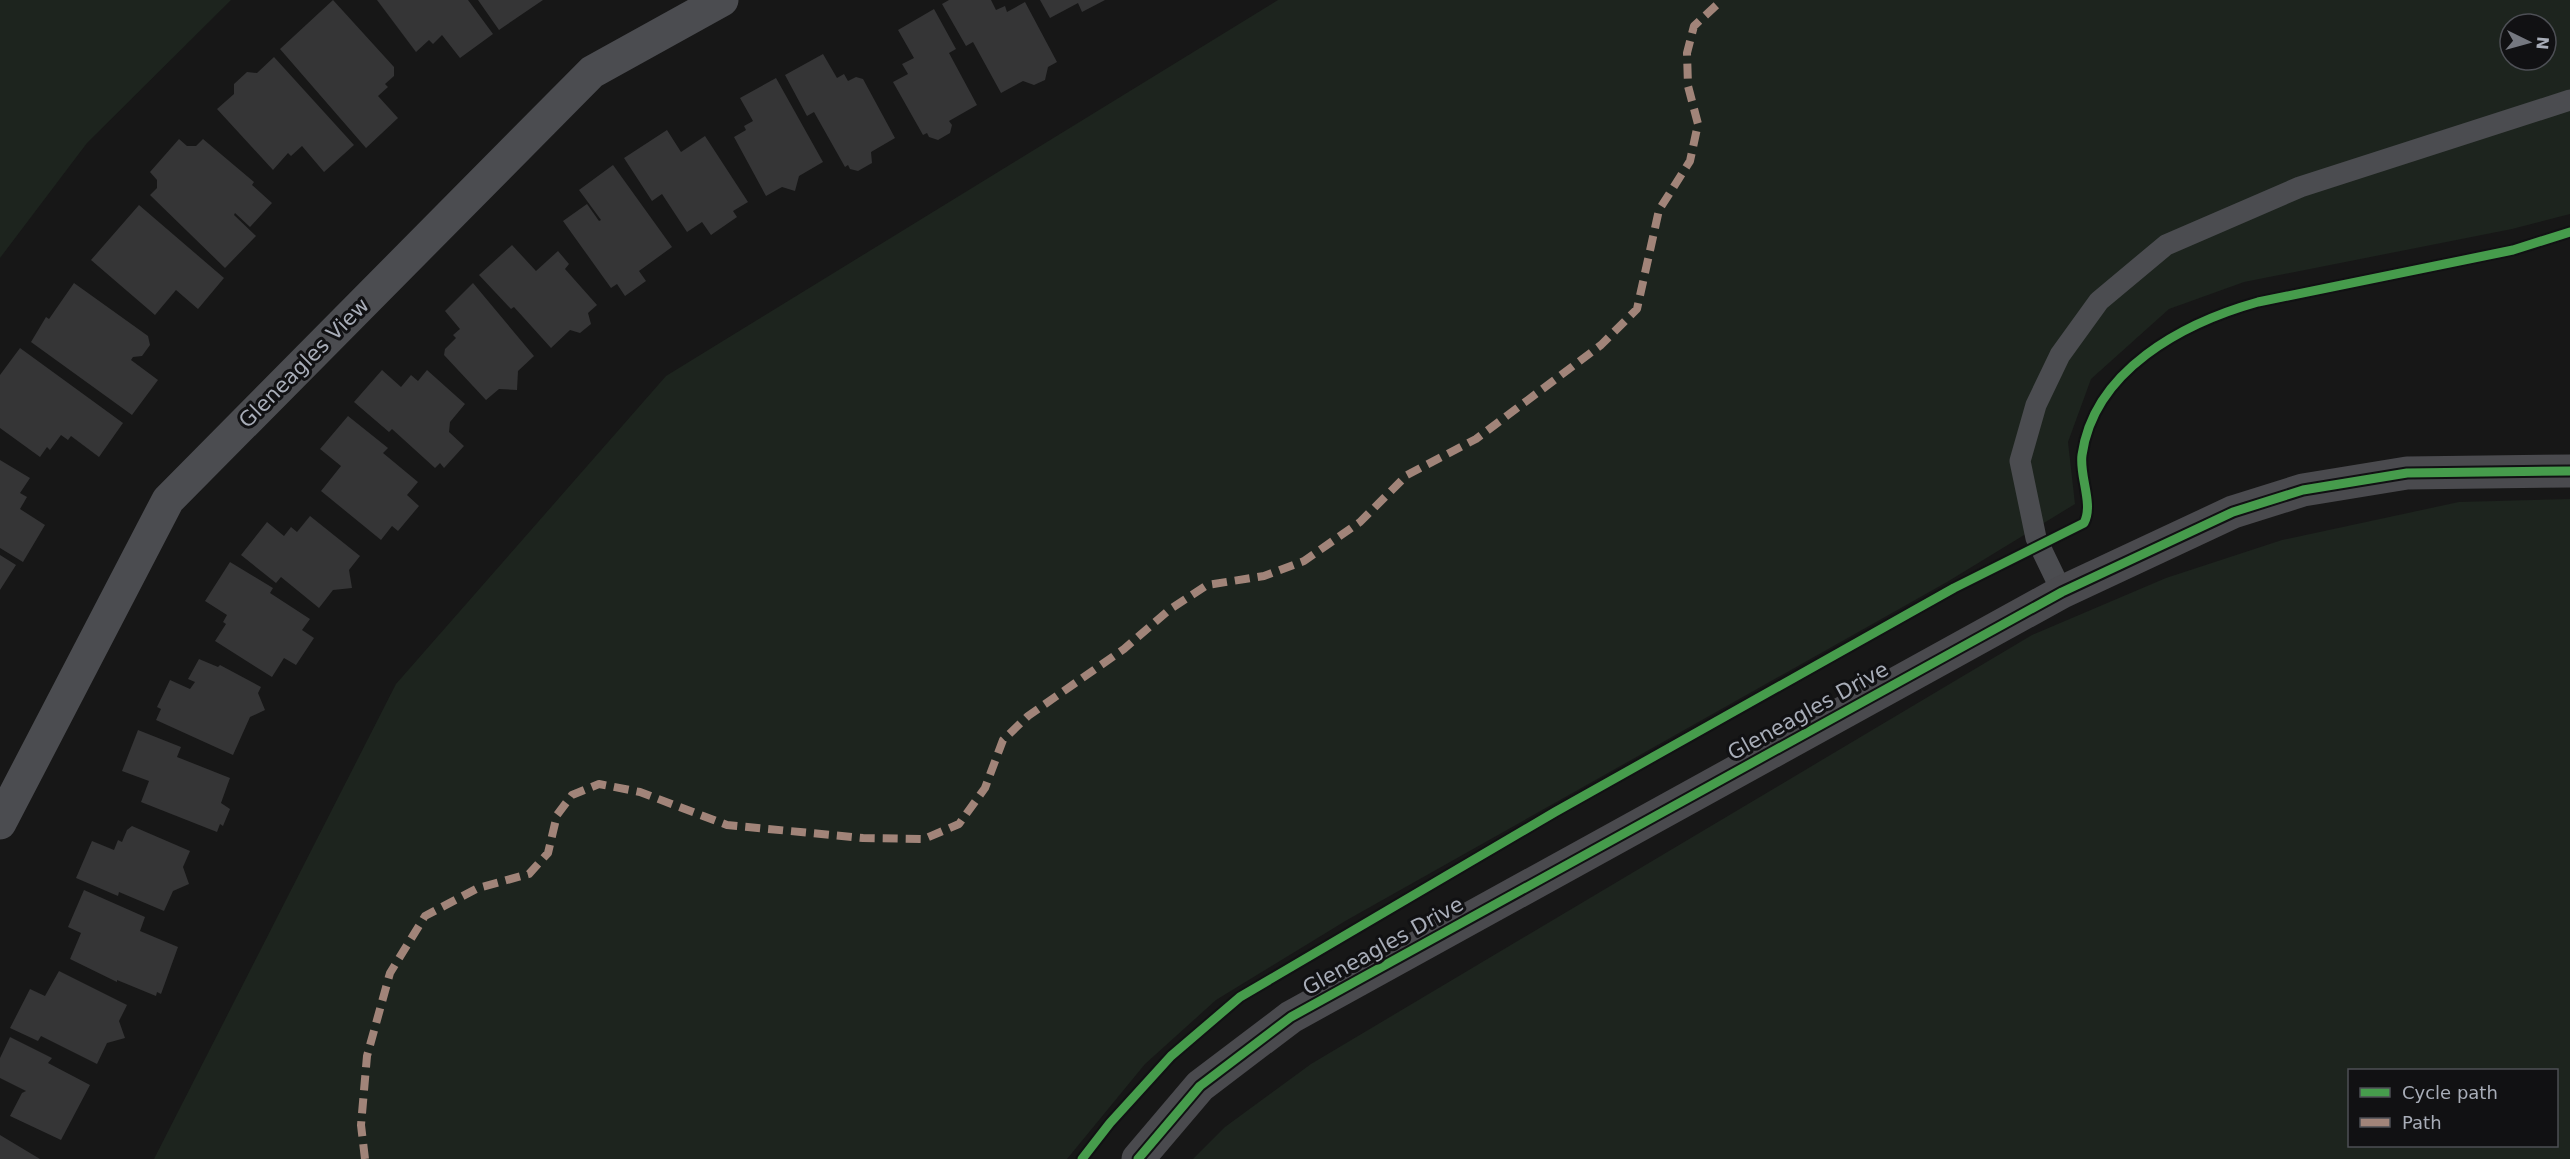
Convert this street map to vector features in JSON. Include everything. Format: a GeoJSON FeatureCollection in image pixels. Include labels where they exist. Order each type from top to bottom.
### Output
{"type":"FeatureCollection","features":[{"type":"Feature","properties":{"kind":"street","name":"Gleneagles View"},"geometry":{"type":"LineString","coordinates":[[0,823],[168,500],[592,72],[722,0]]}},
{"type":"Feature","properties":{"kind":"street","name":"Gleneagles Drive"},"geometry":{"type":"LineString","coordinates":[[1138,1159],[1200,1086],[1291,1017],[2062,592],[2233,512],[2302,490],[2407,473],[2570,471]]}},
{"type":"Feature","properties":{"kind":"lane"},"geometry":{"type":"LineString","coordinates":[[2062,592],[2036,538],[2020,461],[2036,405],[2055,365],[2099,301],[2166,245],[2300,187],[2570,100]]}},
{"type":"Feature","properties":{"kind":"shaded area"},"geometry":{"type":"Polygon","coordinates":[[[0,0],[231,0],[87,143],[0,258],[0,0]]]}},
{"type":"Feature","properties":{"kind":"shaded area"},"geometry":{"type":"Polygon","coordinates":[[[1278,0],[2570,0],[2570,214],[2512,229],[2244,282],[2169,309],[2091,379],[2068,442],[2075,504],[1947,582],[1347,920],[1216,1000],[1145,1064],[1067,1159],[154,1159],[396,684],[666,376],[1278,0]]]}},
{"type":"Feature","properties":{"kind":"shaded area"},"geometry":{"type":"Polygon","coordinates":[[[2570,499],[2570,1159],[1193,1159],[1225,1127],[1311,1064],[2032,635],[2166,578],[2282,540],[2459,502],[2570,499]]]}},
{"type":"Feature","properties":{"kind":"building"},"geometry":{"type":"Polygon","coordinates":[[[333,0],[394,67],[394,76],[385,84],[388,87],[378,96],[398,118],[366,148],[280,49],[333,0]]]}},
{"type":"Feature","properties":{"kind":"building"},"geometry":{"type":"Polygon","coordinates":[[[377,0],[468,0],[493,34],[460,58],[442,35],[433,44],[429,40],[416,52],[377,0]]]}},
{"type":"Feature","properties":{"kind":"building"},"geometry":{"type":"Polygon","coordinates":[[[478,0],[543,0],[499,30],[478,0]]]}},
{"type":"Feature","properties":{"kind":"building"},"geometry":{"type":"Polygon","coordinates":[[[949,0],[991,0],[996,10],[1005,6],[1007,12],[1025,2],[1057,62],[1048,67],[1045,80],[1034,85],[1023,81],[1001,93],[973,42],[966,46],[942,4],[949,0]]]}},
{"type":"Feature","properties":{"kind":"building"},"geometry":{"type":"Polygon","coordinates":[[[1040,0],[1105,0],[1082,12],[1078,3],[1050,18],[1040,0]]]}},
{"type":"Feature","properties":{"kind":"building"},"geometry":{"type":"Polygon","coordinates":[[[934,9],[956,49],[949,53],[977,105],[949,121],[952,125],[950,133],[938,140],[929,137],[927,133],[923,135],[893,82],[908,74],[902,64],[914,58],[898,30],[934,9]]]}},
{"type":"Feature","properties":{"kind":"building"},"geometry":{"type":"Polygon","coordinates":[[[823,54],[837,78],[844,74],[848,81],[856,77],[863,79],[895,138],[871,152],[872,163],[858,171],[850,169],[848,165],[845,167],[814,112],[807,116],[785,75],[823,54]]]}},
{"type":"Feature","properties":{"kind":"building"},"geometry":{"type":"Polygon","coordinates":[[[274,57],[354,145],[324,172],[302,146],[291,156],[288,153],[273,170],[217,109],[234,94],[234,84],[247,72],[257,73],[274,57]]]}},
{"type":"Feature","properties":{"kind":"building"},"geometry":{"type":"Polygon","coordinates":[[[776,78],[823,162],[799,176],[795,191],[782,187],[766,196],[734,137],[746,130],[744,126],[753,121],[740,98],[776,78]]]}},
{"type":"Feature","properties":{"kind":"building"},"geometry":{"type":"Polygon","coordinates":[[[667,130],[681,152],[705,136],[748,202],[733,211],[737,217],[711,235],[702,222],[687,232],[662,194],[652,201],[624,158],[667,130]]]}},
{"type":"Feature","properties":{"kind":"building"},"geometry":{"type":"Polygon","coordinates":[[[179,139],[187,146],[196,146],[203,139],[254,182],[252,185],[272,203],[250,227],[235,213],[234,215],[256,236],[225,268],[150,195],[157,188],[157,180],[150,172],[179,139]]]}},
{"type":"Feature","properties":{"kind":"building"},"geometry":{"type":"Polygon","coordinates":[[[613,165],[672,247],[639,271],[646,281],[625,296],[617,284],[611,288],[563,221],[587,204],[599,221],[601,220],[579,190],[613,165]]]}},
{"type":"Feature","properties":{"kind":"building"},"geometry":{"type":"Polygon","coordinates":[[[139,205],[224,278],[198,309],[176,290],[155,315],[91,260],[139,205]]]}},
{"type":"Feature","properties":{"kind":"building"},"geometry":{"type":"Polygon","coordinates":[[[512,245],[536,271],[558,251],[569,264],[565,269],[597,305],[588,313],[591,324],[580,333],[570,330],[551,348],[514,307],[511,309],[479,275],[512,245]]]}},
{"type":"Feature","properties":{"kind":"building"},"geometry":{"type":"Polygon","coordinates":[[[74,283],[148,336],[150,345],[142,356],[133,357],[131,360],[158,380],[132,415],[31,342],[46,317],[49,319],[74,283]]]}},
{"type":"Feature","properties":{"kind":"building"},"geometry":{"type":"Polygon","coordinates":[[[473,283],[534,356],[518,371],[517,390],[499,389],[486,400],[444,355],[445,349],[456,338],[453,335],[460,329],[445,311],[473,283]]]}},
{"type":"Feature","properties":{"kind":"building"},"geometry":{"type":"Polygon","coordinates":[[[20,348],[123,423],[99,457],[71,436],[68,440],[61,435],[50,450],[47,447],[40,457],[0,428],[0,375],[20,348]]]}},
{"type":"Feature","properties":{"kind":"building"},"geometry":{"type":"Polygon","coordinates":[[[382,370],[401,387],[411,375],[418,381],[427,370],[465,404],[450,422],[449,432],[464,446],[444,468],[440,463],[435,468],[392,429],[389,432],[354,402],[382,370]]]}},
{"type":"Feature","properties":{"kind":"building"},"geometry":{"type":"Polygon","coordinates":[[[348,416],[388,448],[383,453],[418,482],[407,495],[419,506],[398,531],[392,526],[381,540],[321,491],[341,466],[320,449],[348,416]]]}},
{"type":"Feature","properties":{"kind":"building"},"geometry":{"type":"Polygon","coordinates":[[[0,460],[30,478],[20,493],[27,497],[20,509],[45,525],[23,562],[0,548],[0,460]]]}},
{"type":"Feature","properties":{"kind":"building"},"geometry":{"type":"Polygon","coordinates":[[[310,516],[360,556],[349,570],[352,588],[333,590],[319,608],[281,577],[276,583],[241,555],[267,522],[284,536],[291,527],[297,532],[310,516]]]}},
{"type":"Feature","properties":{"kind":"building"},"geometry":{"type":"Polygon","coordinates":[[[0,555],[16,565],[0,590],[0,555]]]}},
{"type":"Feature","properties":{"kind":"building"},"geometry":{"type":"Polygon","coordinates":[[[230,562],[273,588],[270,593],[310,619],[302,630],[314,638],[296,665],[284,658],[272,677],[215,641],[226,624],[223,622],[227,615],[205,601],[230,562]]]}},
{"type":"Feature","properties":{"kind":"building"},"geometry":{"type":"Polygon","coordinates":[[[199,659],[218,667],[220,665],[261,687],[258,693],[265,710],[250,717],[233,755],[156,720],[161,709],[157,707],[170,680],[190,689],[195,682],[188,679],[199,659]]]}},
{"type":"Feature","properties":{"kind":"building"},"geometry":{"type":"Polygon","coordinates":[[[138,730],[181,747],[177,757],[230,778],[221,803],[230,809],[223,826],[220,824],[217,832],[141,802],[149,781],[122,771],[138,730]]]}},
{"type":"Feature","properties":{"kind":"building"},"geometry":{"type":"Polygon","coordinates":[[[132,826],[190,851],[183,867],[189,884],[173,891],[164,911],[119,892],[118,896],[76,878],[92,841],[114,850],[118,840],[122,842],[127,830],[132,826]]]}},
{"type":"Feature","properties":{"kind":"building"},"geometry":{"type":"Polygon","coordinates":[[[84,890],[145,917],[140,931],[178,947],[161,994],[157,992],[156,996],[117,980],[117,982],[70,959],[81,933],[68,927],[84,890]]]}},
{"type":"Feature","properties":{"kind":"building"},"geometry":{"type":"Polygon","coordinates":[[[59,971],[127,1005],[119,1021],[125,1038],[107,1043],[97,1064],[41,1036],[38,1041],[10,1028],[30,989],[45,996],[59,971]]]}},
{"type":"Feature","properties":{"kind":"building"},"geometry":{"type":"Polygon","coordinates":[[[10,1037],[52,1058],[48,1063],[90,1085],[61,1140],[10,1116],[22,1093],[26,1091],[0,1078],[0,1058],[10,1037]]]}},
{"type":"Feature","properties":{"kind":"building"},"geometry":{"type":"Polygon","coordinates":[[[0,1135],[40,1159],[0,1159],[0,1135]]]}},
{"type":"Feature","properties":{"kind":"marked path"},"geometry":{"type":"LineString","coordinates":[[365,1159],[361,1125],[367,1056],[390,973],[425,916],[478,888],[529,874],[548,853],[557,815],[572,795],[599,784],[640,792],[727,825],[863,838],[924,839],[959,824],[985,788],[1003,740],[1028,716],[1124,649],[1169,610],[1207,585],[1264,576],[1304,561],[1360,522],[1407,475],[1476,439],[1601,345],[1637,309],[1659,210],[1690,161],[1698,124],[1688,86],[1687,53],[1694,26],[1722,0]]}},
{"type":"Feature","properties":{"kind":"cycle path"},"geometry":{"type":"LineString","coordinates":[[1082,1159],[1110,1123],[1171,1056],[1240,997],[1555,812],[1954,588],[2084,523],[2087,515],[2087,499],[2082,472],[2082,455],[2090,425],[2104,398],[2123,375],[2146,354],[2173,337],[2229,311],[2258,302],[2513,250],[2570,232]]}},
{"type":"Feature","properties":{"kind":"cycle path"},"geometry":{"type":"LineString","coordinates":[[1138,1159],[1200,1086],[1291,1017],[2062,592],[2233,512],[2303,490],[2407,473],[2570,471]]}}]}
